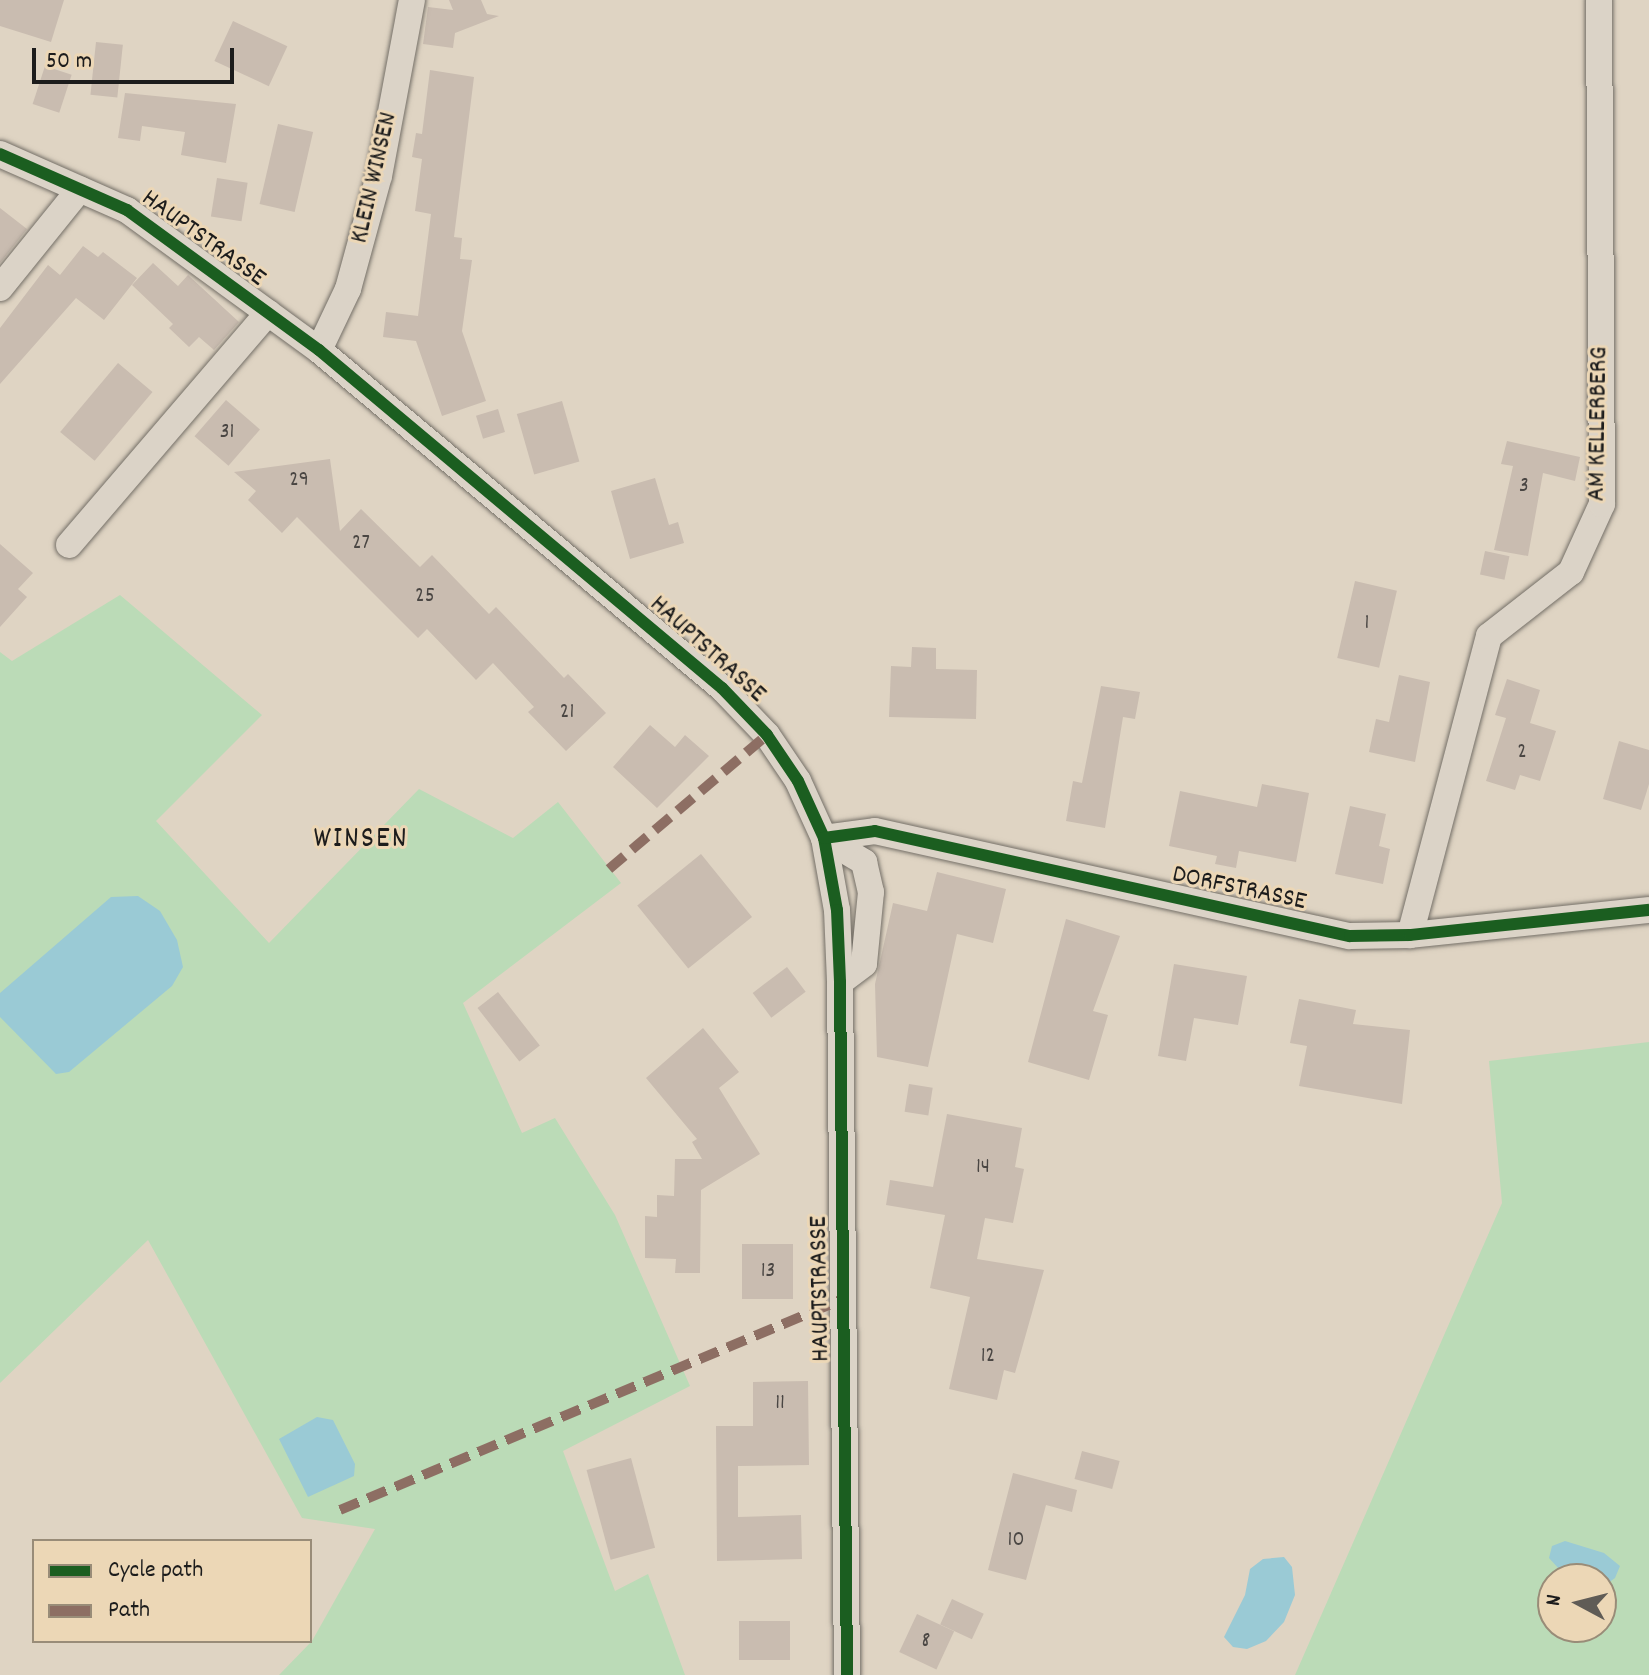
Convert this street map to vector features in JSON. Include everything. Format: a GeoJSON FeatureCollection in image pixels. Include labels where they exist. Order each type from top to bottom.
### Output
{"type":"FeatureCollection","features":[{"type":"Feature","properties":{"kind":"street","name":"KLEIN WINSEN"},"geometry":{"type":"LineString","coordinates":[[319,350],[348,289],[379,176],[412,0]]}},
{"type":"Feature","properties":{"kind":"street","name":"AM KELLERBERG"},"geometry":{"type":"LineString","coordinates":[[1410,935],[1489,636],[1571,572],[1602,504],[1599,0]]}},
{"type":"Feature","properties":{"kind":"street","name":"HAUPTSTRASSE"},"geometry":{"type":"LineString","coordinates":[[0,154],[127,210],[319,350],[722,688],[767,735],[798,781],[824,838],[837,910],[847,1675]]}},
{"type":"Feature","properties":{"kind":"street"},"geometry":{"type":"LineString","coordinates":[[0,288],[80,189]]}},
{"type":"Feature","properties":{"kind":"street"},"geometry":{"type":"LineString","coordinates":[[69,545],[268,313]]}},
{"type":"Feature","properties":{"kind":"street","name":"DORFSTRASSE"},"geometry":{"type":"LineString","coordinates":[[824,838],[875,831],[1350,936],[1410,935],[1649,910]]}},
{"type":"Feature","properties":{"kind":"street"},"geometry":{"type":"LineString","coordinates":[[824,838],[864,862],[871,892],[864,964],[840,982]]}},
{"type":"Feature","properties":{"kind":"green space"},"geometry":{"type":"Polygon","coordinates":[[[120,595],[262,715],[156,821],[269,943],[419,789],[513,838],[558,802],[621,883],[463,1003],[522,1133],[555,1118],[615,1215],[690,1386],[563,1451],[615,1591],[648,1574],[685,1675],[279,1675],[312,1643],[375,1529],[302,1518],[148,1240],[0,1383],[0,652],[12,661],[120,595]]]}},
{"type":"Feature","properties":{"kind":"green space"},"geometry":{"type":"Polygon","coordinates":[[[1649,1042],[1649,1675],[1295,1675],[1502,1203],[1489,1061],[1649,1042]]]}},
{"type":"Feature","properties":{"kind":"water"},"geometry":{"type":"Polygon","coordinates":[[[138,896],[160,911],[177,940],[183,967],[172,986],[69,1072],[56,1074],[0,1017],[0,993],[111,897],[138,896]]]}},
{"type":"Feature","properties":{"kind":"water"},"geometry":{"type":"Polygon","coordinates":[[[317,1417],[333,1420],[355,1464],[354,1476],[308,1497],[279,1439],[317,1417]]]}},
{"type":"Feature","properties":{"kind":"water"},"geometry":{"type":"Polygon","coordinates":[[[1565,1541],[1604,1553],[1616,1563],[1554,1563],[1549,1558],[1552,1546],[1565,1541]]]}},
{"type":"Feature","properties":{"kind":"water"},"geometry":{"type":"Polygon","coordinates":[[[1284,1557],[1292,1567],[1295,1595],[1284,1622],[1266,1641],[1247,1649],[1233,1647],[1224,1637],[1245,1595],[1250,1569],[1263,1559],[1284,1557]]]}},
{"type":"Feature","properties":{"kind":"building"},"geometry":{"type":"Polygon","coordinates":[[[0,0],[64,0],[51,42],[0,26],[0,0]]]}},
{"type":"Feature","properties":{"kind":"building"},"geometry":{"type":"Polygon","coordinates":[[[449,0],[481,0],[487,14],[499,16],[455,33],[453,48],[423,44],[428,7],[453,10],[449,0]]]}},
{"type":"Feature","properties":{"kind":"building"},"geometry":{"type":"Polygon","coordinates":[[[233,21],[287,46],[269,86],[214,61],[233,21]]]}},
{"type":"Feature","properties":{"kind":"building"},"geometry":{"type":"Polygon","coordinates":[[[96,42],[123,45],[117,98],[90,95],[96,42]]]}},
{"type":"Feature","properties":{"kind":"building"},"geometry":{"type":"Polygon","coordinates":[[[45,66],[72,75],[59,113],[33,104],[45,66]]]}},
{"type":"Feature","properties":{"kind":"building"},"geometry":{"type":"Polygon","coordinates":[[[430,70],[474,77],[454,237],[462,238],[460,259],[472,260],[462,331],[486,401],[442,416],[416,341],[383,337],[386,312],[418,316],[431,214],[415,211],[422,159],[412,157],[416,133],[422,134],[430,70]]]}},
{"type":"Feature","properties":{"kind":"building"},"geometry":{"type":"Polygon","coordinates":[[[125,93],[236,104],[226,163],[181,155],[185,132],[142,126],[140,141],[118,138],[125,93]]]}},
{"type":"Feature","properties":{"kind":"building"},"geometry":{"type":"Polygon","coordinates":[[[278,124],[313,132],[295,212],[260,204],[278,124]]]}},
{"type":"Feature","properties":{"kind":"building"},"geometry":{"type":"Polygon","coordinates":[[[217,178],[248,183],[242,221],[211,217],[217,178]]]}},
{"type":"Feature","properties":{"kind":"building"},"geometry":{"type":"Polygon","coordinates":[[[0,208],[27,229],[0,263],[0,208]]]}},
{"type":"Feature","properties":{"kind":"building"},"geometry":{"type":"Polygon","coordinates":[[[83,246],[98,257],[103,252],[137,278],[104,320],[76,298],[0,384],[0,328],[48,265],[60,275],[83,246]]]}},
{"type":"Feature","properties":{"kind":"building"},"geometry":{"type":"Polygon","coordinates":[[[153,263],[178,286],[188,275],[239,322],[214,350],[199,337],[189,347],[169,328],[173,324],[132,285],[153,263]]]}},
{"type":"Feature","properties":{"kind":"building"},"geometry":{"type":"Polygon","coordinates":[[[118,363],[152,392],[95,461],[60,432],[118,363]]]}},
{"type":"Feature","properties":{"kind":"building"},"geometry":{"type":"Polygon","coordinates":[[[226,400],[260,430],[228,466],[195,436],[226,400]]]}},
{"type":"Feature","properties":{"kind":"building"},"geometry":{"type":"Polygon","coordinates":[[[562,401],[579,462],[534,475],[517,414],[562,401]]]}},
{"type":"Feature","properties":{"kind":"building"},"geometry":{"type":"Polygon","coordinates":[[[498,409],[505,432],[483,439],[476,416],[498,409]]]}},
{"type":"Feature","properties":{"kind":"building"},"geometry":{"type":"Polygon","coordinates":[[[1507,441],[1580,457],[1575,481],[1543,473],[1528,556],[1494,550],[1513,466],[1501,464],[1507,441]]]}},
{"type":"Feature","properties":{"kind":"building"},"geometry":{"type":"Polygon","coordinates":[[[330,459],[340,531],[361,509],[420,567],[432,555],[489,614],[496,607],[564,678],[568,674],[606,713],[566,751],[528,712],[534,707],[493,663],[476,680],[427,629],[418,638],[297,517],[282,533],[248,500],[256,491],[234,472],[330,459]]]}},
{"type":"Feature","properties":{"kind":"building"},"geometry":{"type":"Polygon","coordinates":[[[655,478],[669,525],[678,522],[684,543],[630,559],[611,491],[655,478]]]}},
{"type":"Feature","properties":{"kind":"building"},"geometry":{"type":"Polygon","coordinates":[[[0,544],[33,573],[18,589],[27,597],[0,627],[0,544]]]}},
{"type":"Feature","properties":{"kind":"building"},"geometry":{"type":"Polygon","coordinates":[[[1485,551],[1509,556],[1504,580],[1480,574],[1485,551]]]}},
{"type":"Feature","properties":{"kind":"building"},"geometry":{"type":"Polygon","coordinates":[[[1355,581],[1397,591],[1379,668],[1337,658],[1355,581]]]}},
{"type":"Feature","properties":{"kind":"building"},"geometry":{"type":"Polygon","coordinates":[[[912,647],[936,648],[936,669],[977,670],[976,719],[889,717],[891,666],[911,667],[912,647]]]}},
{"type":"Feature","properties":{"kind":"building"},"geometry":{"type":"Polygon","coordinates":[[[1399,675],[1430,682],[1415,762],[1369,752],[1376,719],[1389,722],[1399,675]]]}},
{"type":"Feature","properties":{"kind":"building"},"geometry":{"type":"Polygon","coordinates":[[[1507,679],[1540,690],[1530,723],[1556,731],[1540,781],[1520,775],[1515,790],[1486,781],[1506,718],[1495,715],[1507,679]]]}},
{"type":"Feature","properties":{"kind":"building"},"geometry":{"type":"Polygon","coordinates":[[[1101,686],[1140,692],[1135,719],[1123,717],[1105,828],[1066,821],[1073,781],[1082,783],[1101,686]]]}},
{"type":"Feature","properties":{"kind":"building"},"geometry":{"type":"Polygon","coordinates":[[[650,725],[675,747],[685,735],[709,756],[657,808],[613,767],[650,725]]]}},
{"type":"Feature","properties":{"kind":"building"},"geometry":{"type":"Polygon","coordinates":[[[1619,741],[1649,750],[1649,784],[1641,810],[1603,799],[1619,741]]]}},
{"type":"Feature","properties":{"kind":"building"},"geometry":{"type":"Polygon","coordinates":[[[1262,784],[1309,793],[1296,862],[1239,851],[1236,868],[1215,864],[1217,856],[1169,846],[1180,791],[1257,807],[1262,784]]]}},
{"type":"Feature","properties":{"kind":"building"},"geometry":{"type":"Polygon","coordinates":[[[1350,806],[1386,814],[1379,846],[1390,849],[1383,884],[1335,874],[1350,806]]]}},
{"type":"Feature","properties":{"kind":"building"},"geometry":{"type":"Polygon","coordinates":[[[701,854],[752,917],[688,969],[637,906],[701,854]]]}},
{"type":"Feature","properties":{"kind":"building"},"geometry":{"type":"Polygon","coordinates":[[[937,872],[1006,889],[993,943],[957,934],[928,1067],[877,1057],[875,984],[893,903],[927,911],[937,872]]]}},
{"type":"Feature","properties":{"kind":"building"},"geometry":{"type":"Polygon","coordinates":[[[1066,919],[1120,936],[1093,1011],[1108,1015],[1089,1080],[1028,1062],[1066,919]]]}},
{"type":"Feature","properties":{"kind":"building"},"geometry":{"type":"Polygon","coordinates":[[[1174,964],[1247,976],[1238,1025],[1194,1018],[1186,1061],[1158,1056],[1174,964]]]}},
{"type":"Feature","properties":{"kind":"building"},"geometry":{"type":"Polygon","coordinates":[[[787,967],[806,992],[771,1018],[753,993],[787,967]]]}},
{"type":"Feature","properties":{"kind":"building"},"geometry":{"type":"Polygon","coordinates":[[[498,992],[540,1046],[519,1062],[478,1008],[498,992]]]}},
{"type":"Feature","properties":{"kind":"building"},"geometry":{"type":"Polygon","coordinates":[[[1299,999],[1356,1010],[1353,1024],[1410,1030],[1402,1104],[1299,1086],[1307,1046],[1290,1043],[1299,999]]]}},
{"type":"Feature","properties":{"kind":"building"},"geometry":{"type":"Polygon","coordinates":[[[703,1028],[739,1072],[719,1088],[760,1154],[701,1190],[700,1273],[675,1273],[676,1259],[645,1258],[645,1216],[657,1217],[657,1195],[674,1196],[675,1159],[702,1159],[692,1142],[697,1139],[646,1078],[703,1028]]]}},
{"type":"Feature","properties":{"kind":"building"},"geometry":{"type":"Polygon","coordinates":[[[909,1084],[933,1088],[928,1115],[905,1112],[909,1084]]]}},
{"type":"Feature","properties":{"kind":"building"},"geometry":{"type":"Polygon","coordinates":[[[947,1114],[1022,1128],[1015,1167],[1024,1169],[1013,1223],[985,1218],[977,1259],[1044,1270],[1015,1373],[1004,1370],[997,1400],[949,1389],[970,1297],[930,1288],[945,1215],[886,1205],[890,1180],[933,1187],[947,1114]]]}},
{"type":"Feature","properties":{"kind":"building"},"geometry":{"type":"Polygon","coordinates":[[[742,1244],[793,1244],[793,1299],[742,1299],[742,1244]]]}},
{"type":"Feature","properties":{"kind":"building"},"geometry":{"type":"Polygon","coordinates":[[[808,1381],[809,1465],[738,1466],[738,1517],[801,1515],[802,1559],[717,1561],[716,1426],[753,1426],[753,1382],[808,1381]]]}},
{"type":"Feature","properties":{"kind":"building"},"geometry":{"type":"Polygon","coordinates":[[[1082,1451],[1120,1461],[1112,1489],[1074,1479],[1082,1451]]]}},
{"type":"Feature","properties":{"kind":"building"},"geometry":{"type":"Polygon","coordinates":[[[631,1458],[655,1548],[611,1560],[587,1470],[631,1458]]]}},
{"type":"Feature","properties":{"kind":"building"},"geometry":{"type":"Polygon","coordinates":[[[1013,1473],[1077,1490],[1072,1512],[1046,1505],[1026,1580],[988,1570],[1013,1473]]]}},
{"type":"Feature","properties":{"kind":"building"},"geometry":{"type":"Polygon","coordinates":[[[952,1599],[984,1614],[972,1639],[940,1624],[952,1599]]]}},
{"type":"Feature","properties":{"kind":"building"},"geometry":{"type":"Polygon","coordinates":[[[917,1614],[954,1631],[936,1669],[899,1652],[917,1614]]]}},
{"type":"Feature","properties":{"kind":"building"},"geometry":{"type":"Polygon","coordinates":[[[739,1621],[790,1621],[790,1660],[739,1660],[739,1621]]]}},
{"type":"Feature","properties":{"kind":"marked path"},"geometry":{"type":"LineString","coordinates":[[609,869],[767,735]]}},
{"type":"Feature","properties":{"kind":"marked path"},"geometry":{"type":"LineString","coordinates":[[340,1510],[843,1299]]}},
{"type":"Feature","properties":{"kind":"cycle path"},"geometry":{"type":"LineString","coordinates":[[0,154],[127,210],[319,350],[722,688],[767,735],[798,781],[824,838],[837,910],[847,1675]]}},
{"type":"Feature","properties":{"kind":"cycle path"},"geometry":{"type":"LineString","coordinates":[[824,838],[875,831],[1350,936],[1410,935],[1649,910]]}},
{"type":"Feature","properties":{"kind":"district","name":"WINSEN"},"geometry":{"type":"Point","coordinates":[361,841]}}]}
